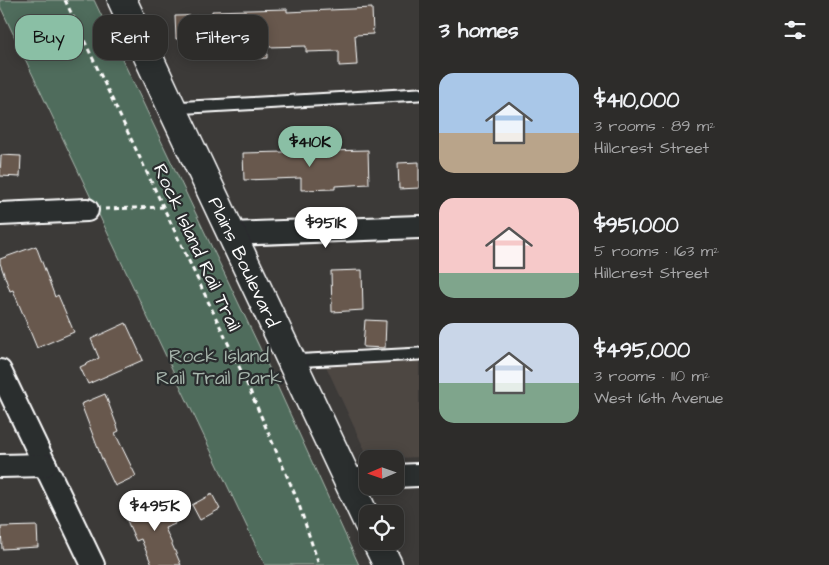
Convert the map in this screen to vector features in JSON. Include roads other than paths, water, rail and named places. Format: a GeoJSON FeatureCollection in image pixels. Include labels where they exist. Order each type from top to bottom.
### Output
{"type":"FeatureCollection","features":[{"type":"Feature","properties":{"kind":"main road","name":"Plains Boulevard"},"geometry":{"type":"LineString","coordinates":[[122,0],[291,361],[357,479],[364,505]]}},
{"type":"Feature","properties":{"kind":"main road"},"geometry":{"type":"LineString","coordinates":[[380,550],[388,565]]}},
{"type":"Feature","properties":{"kind":"street"},"geometry":{"type":"LineString","coordinates":[[0,214],[87,210]]}},
{"type":"Feature","properties":{"kind":"street"},"geometry":{"type":"LineString","coordinates":[[231,234],[419,227]]}},
{"type":"Feature","properties":{"kind":"street"},"geometry":{"type":"LineString","coordinates":[[0,371],[93,565]]}},
{"type":"Feature","properties":{"kind":"street"},"geometry":{"type":"LineString","coordinates":[[0,466],[45,465]]}},
{"type":"Feature","properties":{"kind":"street"},"geometry":{"type":"LineString","coordinates":[[404,475],[419,474]]}},
{"type":"Feature","properties":{"kind":"lane"},"geometry":{"type":"LineString","coordinates":[[172,108],[419,94]]}},
{"type":"Feature","properties":{"kind":"lane"},"geometry":{"type":"LineString","coordinates":[[291,361],[419,354]]}},
{"type":"Feature","properties":{"kind":"park label","name":"Rock Island Rail Trail Park"},"geometry":{"type":"Point","coordinates":[219,366]}}]}
